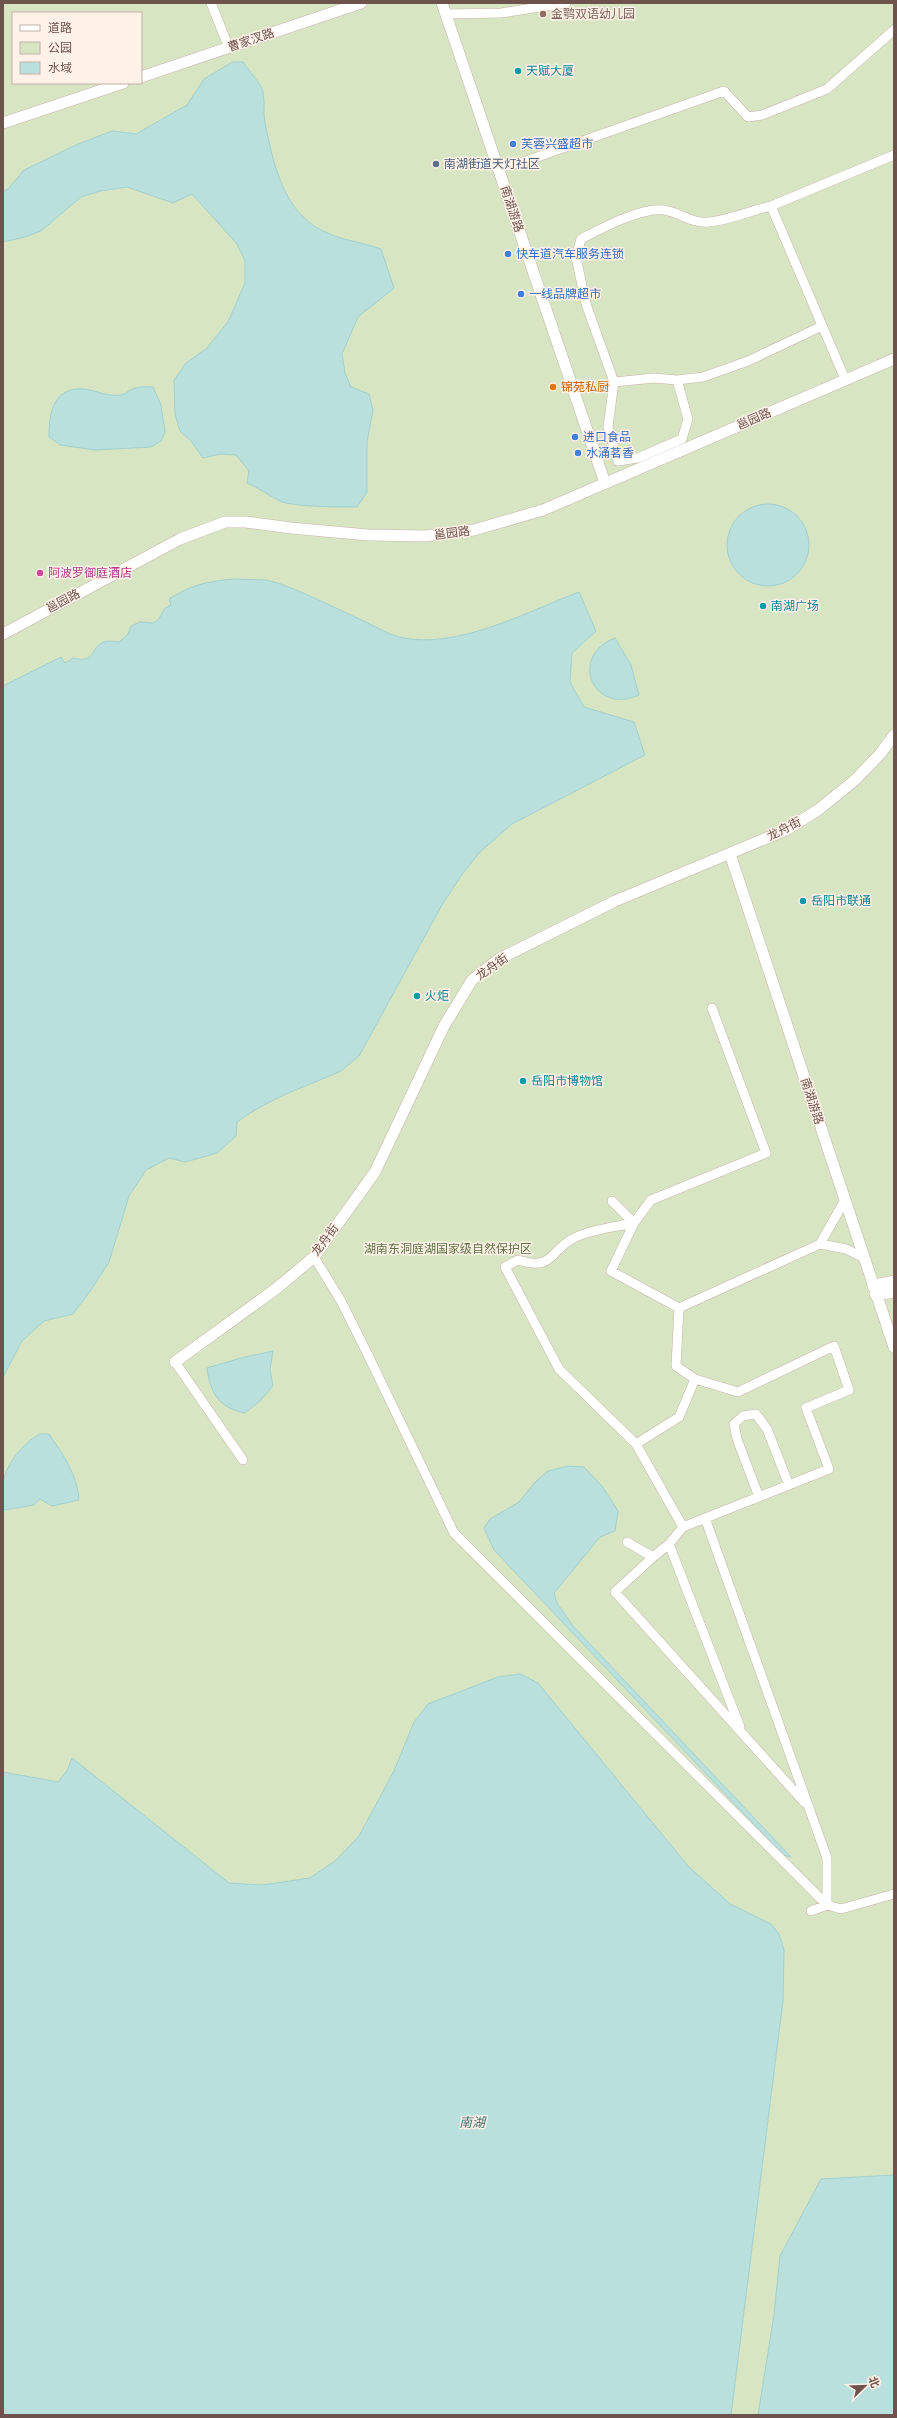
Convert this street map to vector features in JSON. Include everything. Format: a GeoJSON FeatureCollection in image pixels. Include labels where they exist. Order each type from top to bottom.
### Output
{"type":"FeatureCollection","features":[{"type":"Feature","properties":{"kind":"main road"},"geometry":{"type":"LineString","coordinates":[[875,1290],[894,1282]]}},
{"type":"Feature","properties":{"kind":"main road"},"geometry":{"type":"LineString","coordinates":[[875,1290],[894,1291]]}},
{"type":"Feature","properties":{"kind":"street"},"geometry":{"type":"LineString","coordinates":[[211,3],[229,48]]}},
{"type":"Feature","properties":{"kind":"street","name":"曹家汊路"},"geometry":{"type":"LineString","coordinates":[[142,77],[361,3]]}},
{"type":"Feature","properties":{"kind":"street","name":"南湖游路"},"geometry":{"type":"LineString","coordinates":[[442,3],[605,483]]}},
{"type":"Feature","properties":{"kind":"street"},"geometry":{"type":"LineString","coordinates":[[446,14],[501,13],[566,3]]}},
{"type":"Feature","properties":{"kind":"street"},"geometry":{"type":"LineString","coordinates":[[498,168],[526,161],[724,91],[748,117],[762,115],[827,89],[894,30]]}},
{"type":"Feature","properties":{"kind":"street"},"geometry":{"type":"LineString","coordinates":[[3,123],[120,84]]}},
{"type":"Feature","properties":{"kind":"street"},"geometry":{"type":"LineString","coordinates":[[677,380],[688,419],[682,439],[638,458],[618,461],[608,427],[614,382],[586,304],[576,257],[581,239],[636,214],[664,210],[684,218],[707,223],[730,219],[750,210],[771,206],[894,155]]}},
{"type":"Feature","properties":{"kind":"street"},"geometry":{"type":"LineString","coordinates":[[771,206],[845,379]]}},
{"type":"Feature","properties":{"kind":"street"},"geometry":{"type":"LineString","coordinates":[[614,382],[654,378],[677,380],[703,377],[726,369],[822,326]]}},
{"type":"Feature","properties":{"kind":"street","name":"邕园路"},"geometry":{"type":"LineString","coordinates":[[3,634],[180,539],[225,522],[246,522],[368,535],[425,536],[482,528],[543,510],[894,359]]}},
{"type":"Feature","properties":{"kind":"street","name":"龙舟街"},"geometry":{"type":"LineString","coordinates":[[175,1362],[277,1288],[314,1257],[375,1172],[444,1026],[472,980],[500,959],[615,901],[786,830],[818,810],[855,780],[880,754],[894,735]]}},
{"type":"Feature","properties":{"kind":"street","name":"南湖游路"},"geometry":{"type":"LineString","coordinates":[[730,854],[894,1347]]}},
{"type":"Feature","properties":{"kind":"street"},"geometry":{"type":"LineString","coordinates":[[679,1308],[611,1271],[634,1223],[651,1200],[766,1153],[712,1008]]}},
{"type":"Feature","properties":{"kind":"street"},"geometry":{"type":"LineString","coordinates":[[820,1244],[845,1200]]}},
{"type":"Feature","properties":{"kind":"street"},"geometry":{"type":"LineString","coordinates":[[612,1201],[634,1223]]}},
{"type":"Feature","properties":{"kind":"street"},"geometry":{"type":"LineString","coordinates":[[634,1223],[575,1238],[549,1261],[533,1265],[518,1260],[505,1267],[559,1369],[636,1444],[683,1527]]}},
{"type":"Feature","properties":{"kind":"street"},"geometry":{"type":"LineString","coordinates":[[679,1308],[820,1244],[846,1249],[864,1258]]}},
{"type":"Feature","properties":{"kind":"street"},"geometry":{"type":"LineString","coordinates":[[314,1257],[340,1300],[368,1353],[454,1533],[826,1906]]}},
{"type":"Feature","properties":{"kind":"street"},"geometry":{"type":"LineString","coordinates":[[679,1308],[676,1366],[695,1379],[738,1392],[834,1346],[850,1390],[806,1408],[829,1469],[683,1527],[669,1544],[615,1592],[808,1806]]}},
{"type":"Feature","properties":{"kind":"street"},"geometry":{"type":"LineString","coordinates":[[175,1362],[243,1460]]}},
{"type":"Feature","properties":{"kind":"street"},"geometry":{"type":"LineString","coordinates":[[636,1444],[679,1417],[695,1379]]}},
{"type":"Feature","properties":{"kind":"street"},"geometry":{"type":"LineString","coordinates":[[759,1497],[737,1439],[734,1424],[742,1416],[756,1414],[766,1429],[789,1485]]}},
{"type":"Feature","properties":{"kind":"street"},"geometry":{"type":"LineString","coordinates":[[705,1518],[827,1858],[826,1906]]}},
{"type":"Feature","properties":{"kind":"street"},"geometry":{"type":"LineString","coordinates":[[627,1542],[653,1557]]}},
{"type":"Feature","properties":{"kind":"street"},"geometry":{"type":"LineString","coordinates":[[669,1544],[742,1733]]}},
{"type":"Feature","properties":{"kind":"street"},"geometry":{"type":"LineString","coordinates":[[811,1911],[826,1906],[841,1909],[894,1894]]}},
{"type":"Feature","properties":{"kind":"green space","name":"湖南东洞庭湖国家级自然保护区"},"geometry":{"type":"Polygon","coordinates":[[[3,3],[894,3],[894,2415],[3,2415],[3,3]]]}},
{"type":"Feature","properties":{"kind":"water"},"geometry":{"type":"Polygon","coordinates":[[[232,62],[243,62],[262,88],[264,96],[265,123],[276,169],[289,199],[298,212],[309,223],[323,231],[337,237],[381,249],[394,288],[358,317],[342,354],[345,373],[351,387],[369,394],[373,410],[367,442],[367,492],[357,507],[305,506],[280,501],[247,483],[249,471],[236,455],[220,454],[203,458],[191,441],[180,431],[175,414],[174,380],[186,363],[206,349],[228,322],[245,283],[245,261],[237,244],[192,194],[173,203],[127,187],[100,191],[81,197],[41,231],[25,237],[3,242],[3,191],[8,189],[24,170],[76,145],[112,131],[136,134],[187,105],[204,79],[232,62]]]}},
{"type":"Feature","properties":{"kind":"water"},"geometry":{"type":"Polygon","coordinates":[[[137,387],[153,387],[161,405],[165,432],[161,441],[151,447],[95,450],[60,445],[49,437],[52,410],[55,403],[66,392],[74,389],[85,389],[107,395],[116,395],[123,394],[137,387]]]}},
{"type":"Feature","properties":{"kind":"water"},"geometry":{"type":"Polygon","coordinates":[[[768,504],[784,508],[797,516],[805,529],[809,545],[805,561],[797,574],[784,582],[768,586],[752,582],[739,574],[731,561],[727,545],[731,529],[739,516],[752,508],[768,504]]]}},
{"type":"Feature","properties":{"kind":"water"},"geometry":{"type":"Polygon","coordinates":[[[234,579],[266,580],[281,584],[319,600],[388,633],[415,639],[439,639],[463,635],[488,628],[579,592],[596,631],[572,653],[570,682],[584,707],[634,722],[645,755],[512,824],[480,852],[463,873],[442,905],[359,1056],[341,1071],[274,1100],[249,1114],[237,1122],[236,1136],[217,1153],[185,1162],[169,1158],[146,1170],[129,1196],[109,1262],[91,1290],[73,1314],[44,1321],[22,1341],[3,1377],[3,686],[61,657],[65,663],[74,658],[86,659],[100,644],[106,641],[119,642],[128,634],[131,626],[140,622],[154,623],[159,619],[164,609],[171,605],[169,599],[184,590],[216,581],[234,579]]]}},
{"type":"Feature","properties":{"kind":"water"},"geometry":{"type":"Polygon","coordinates":[[[615,638],[631,665],[639,695],[623,699],[609,697],[599,691],[592,681],[590,669],[592,657],[601,646],[615,638]]]}},
{"type":"Feature","properties":{"kind":"water"},"geometry":{"type":"Polygon","coordinates":[[[273,1351],[270,1370],[273,1386],[260,1401],[245,1413],[236,1411],[222,1403],[217,1398],[213,1392],[208,1377],[207,1368],[241,1358],[273,1351]]]}},
{"type":"Feature","properties":{"kind":"water"},"geometry":{"type":"Polygon","coordinates":[[[40,1434],[49,1434],[64,1457],[76,1482],[79,1500],[52,1506],[40,1499],[34,1505],[3,1510],[2,1485],[8,1468],[22,1448],[40,1434]]]}},
{"type":"Feature","properties":{"kind":"water"},"geometry":{"type":"Polygon","coordinates":[[[568,1466],[584,1467],[602,1486],[618,1511],[615,1531],[600,1537],[554,1593],[557,1603],[573,1626],[791,1857],[783,1855],[494,1550],[484,1528],[490,1519],[519,1502],[536,1481],[548,1471],[568,1466]]]}},
{"type":"Feature","properties":{"kind":"water","name":"南湖"},"geometry":{"type":"Polygon","coordinates":[[[520,1674],[538,1683],[688,1866],[730,1904],[771,1924],[779,1934],[784,1950],[783,2000],[731,2415],[3,2415],[3,1772],[58,1782],[67,1771],[72,1758],[229,1883],[262,1885],[310,1878],[335,1861],[359,1836],[394,1771],[414,1722],[428,1704],[498,1677],[520,1674]]]}},
{"type":"Feature","properties":{"kind":"water"},"geometry":{"type":"Polygon","coordinates":[[[894,2175],[894,2415],[758,2415],[774,2315],[780,2256],[821,2179],[894,2175]]]}},
{"type":"Feature","properties":{"kind":"place","name":"金鹗双语幼儿园"},"geometry":{"type":"Point","coordinates":[543,14]}},
{"type":"Feature","properties":{"kind":"place","name":"天赋大厦"},"geometry":{"type":"Point","coordinates":[518,71]}},
{"type":"Feature","properties":{"kind":"place","name":"芙蓉兴盛超市"},"geometry":{"type":"Point","coordinates":[513,144]}},
{"type":"Feature","properties":{"kind":"place","name":"南湖街道天灯社区"},"geometry":{"type":"Point","coordinates":[436,164]}},
{"type":"Feature","properties":{"kind":"place","name":"快车道汽车服务连锁"},"geometry":{"type":"Point","coordinates":[508,254]}},
{"type":"Feature","properties":{"kind":"place","name":"一线品牌超市"},"geometry":{"type":"Point","coordinates":[521,294]}},
{"type":"Feature","properties":{"kind":"place","name":"锦苑私厨"},"geometry":{"type":"Point","coordinates":[553,387]}},
{"type":"Feature","properties":{"kind":"place","name":"进口食品"},"geometry":{"type":"Point","coordinates":[575,437]}},
{"type":"Feature","properties":{"kind":"place","name":"水涌茗香"},"geometry":{"type":"Point","coordinates":[578,453]}},
{"type":"Feature","properties":{"kind":"place","name":"阿波罗御庭酒店"},"geometry":{"type":"Point","coordinates":[40,573]}},
{"type":"Feature","properties":{"kind":"place","name":"南湖广场"},"geometry":{"type":"Point","coordinates":[763,606]}},
{"type":"Feature","properties":{"kind":"place","name":"岳阳市联通"},"geometry":{"type":"Point","coordinates":[803,901]}},
{"type":"Feature","properties":{"kind":"place","name":"火炬"},"geometry":{"type":"Point","coordinates":[417,996]}},
{"type":"Feature","properties":{"kind":"place","name":"岳阳市博物馆"},"geometry":{"type":"Point","coordinates":[523,1081]}}]}
